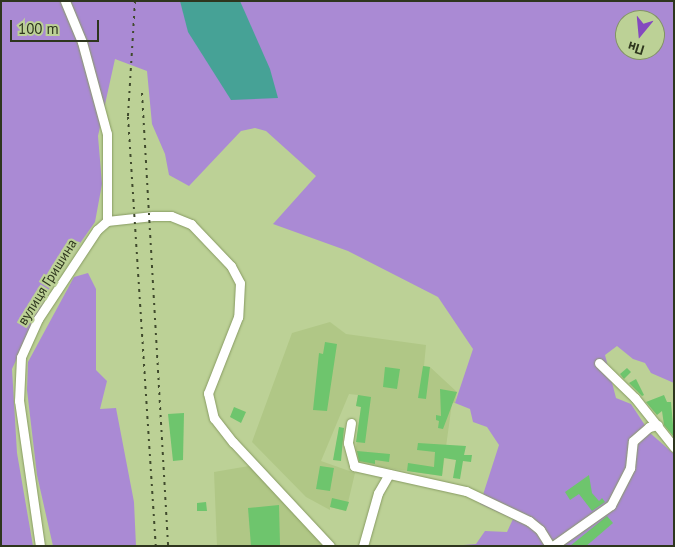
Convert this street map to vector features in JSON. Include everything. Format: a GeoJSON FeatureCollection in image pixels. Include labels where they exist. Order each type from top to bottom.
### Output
{"type":"FeatureCollection","features":[{"type":"Feature","properties":{"kind":"street"},"geometry":{"type":"LineString","coordinates":[[65,1],[82,42],[107,134],[107,221],[171,216],[191,224],[231,266],[240,283],[238,317],[208,393],[214,418],[233,442],[330,546]]}},
{"type":"Feature","properties":{"kind":"street","name":"вулиця Гришина"},"geometry":{"type":"LineString","coordinates":[[40,546],[19,400],[19,366],[38,319],[82,252],[107,221]]}},
{"type":"Feature","properties":{"kind":"street"},"geometry":{"type":"LineString","coordinates":[[599,363],[658,426],[674,447]]}},
{"type":"Feature","properties":{"kind":"street"},"geometry":{"type":"LineString","coordinates":[[351,423],[348,443],[352,464],[389,474],[449,486],[474,495],[529,521],[540,530],[552,546],[614,501],[630,468],[633,441],[649,427],[658,426]]}},
{"type":"Feature","properties":{"kind":"street"},"geometry":{"type":"LineString","coordinates":[[364,546],[378,493],[389,474]]}},
{"type":"Feature","properties":{"kind":"shaded area"},"geometry":{"type":"Polygon","coordinates":[[[1,1],[674,1],[674,383],[651,373],[645,363],[633,359],[617,346],[605,355],[616,398],[631,404],[650,433],[674,454],[674,546],[451,546],[476,544],[485,531],[507,532],[513,519],[480,504],[499,445],[487,427],[473,422],[470,409],[455,403],[473,349],[438,297],[348,251],[273,224],[316,176],[266,131],[255,128],[241,131],[189,186],[169,175],[165,154],[152,124],[147,71],[115,59],[98,136],[102,184],[95,222],[52,283],[12,369],[17,453],[33,546],[1,546],[1,1]]]}},
{"type":"Feature","properties":{"kind":"shaded area"},"geometry":{"type":"Polygon","coordinates":[[[88,273],[96,289],[96,370],[107,381],[100,409],[116,408],[134,502],[136,546],[53,546],[37,475],[27,390],[28,362],[74,277],[88,273]]]}},
{"type":"Feature","properties":{"kind":"shaded area"},"geometry":{"type":"Polygon","coordinates":[[[330,322],[346,334],[426,345],[424,366],[430,367],[457,392],[455,403],[452,403],[442,476],[354,463],[361,407],[356,406],[358,395],[349,394],[321,461],[355,473],[346,511],[330,507],[330,510],[306,497],[252,442],[292,333],[330,322]]]}},
{"type":"Feature","properties":{"kind":"shaded area"},"geometry":{"type":"Polygon","coordinates":[[[249,466],[324,546],[217,546],[214,472],[249,466]]]}},
{"type":"Feature","properties":{"kind":"water"},"geometry":{"type":"Polygon","coordinates":[[[180,1],[240,1],[270,69],[278,98],[231,100],[188,32],[180,1]]]}},
{"type":"Feature","properties":{"kind":"building"},"geometry":{"type":"Polygon","coordinates":[[[325,342],[337,344],[327,411],[313,410],[319,353],[323,354],[325,342]]]}},
{"type":"Feature","properties":{"kind":"building"},"geometry":{"type":"Polygon","coordinates":[[[423,366],[430,367],[426,399],[418,398],[423,366]]]}},
{"type":"Feature","properties":{"kind":"building"},"geometry":{"type":"Polygon","coordinates":[[[385,367],[400,369],[397,389],[383,387],[385,367]]]}},
{"type":"Feature","properties":{"kind":"building"},"geometry":{"type":"Polygon","coordinates":[[[627,368],[631,372],[624,379],[620,374],[627,368]]]}},
{"type":"Feature","properties":{"kind":"building"},"geometry":{"type":"Polygon","coordinates":[[[636,379],[644,395],[642,396],[629,383],[636,379]]]}},
{"type":"Feature","properties":{"kind":"building"},"geometry":{"type":"Polygon","coordinates":[[[440,389],[457,392],[443,429],[438,428],[439,421],[436,420],[436,415],[441,416],[440,389]]]}},
{"type":"Feature","properties":{"kind":"building"},"geometry":{"type":"Polygon","coordinates":[[[358,395],[371,397],[365,443],[356,442],[361,407],[356,406],[358,395]]]}},
{"type":"Feature","properties":{"kind":"building"},"geometry":{"type":"Polygon","coordinates":[[[664,395],[667,402],[671,402],[674,437],[664,425],[662,411],[657,415],[646,402],[664,395]]]}},
{"type":"Feature","properties":{"kind":"building"},"geometry":{"type":"Polygon","coordinates":[[[234,407],[246,412],[241,423],[230,417],[234,407]]]}},
{"type":"Feature","properties":{"kind":"building"},"geometry":{"type":"Polygon","coordinates":[[[184,413],[183,460],[173,461],[168,414],[184,413]]]}},
{"type":"Feature","properties":{"kind":"building"},"geometry":{"type":"Polygon","coordinates":[[[339,427],[344,428],[341,461],[333,460],[339,427]]]}},
{"type":"Feature","properties":{"kind":"building"},"geometry":{"type":"Polygon","coordinates":[[[418,443],[466,446],[464,455],[472,455],[471,462],[463,461],[460,479],[453,478],[456,460],[444,458],[442,476],[407,471],[408,463],[434,467],[435,452],[417,450],[418,443]]]}},
{"type":"Feature","properties":{"kind":"building"},"geometry":{"type":"Polygon","coordinates":[[[357,451],[390,454],[389,462],[375,460],[375,464],[359,461],[357,451]]]}},
{"type":"Feature","properties":{"kind":"building"},"geometry":{"type":"Polygon","coordinates":[[[320,466],[334,468],[330,491],[316,489],[320,466]]]}},
{"type":"Feature","properties":{"kind":"building"},"geometry":{"type":"Polygon","coordinates":[[[589,475],[592,493],[599,501],[602,498],[605,502],[592,511],[579,494],[570,500],[565,492],[589,475]]]}},
{"type":"Feature","properties":{"kind":"building"},"geometry":{"type":"Polygon","coordinates":[[[332,498],[349,502],[346,511],[330,507],[332,498]]]}},
{"type":"Feature","properties":{"kind":"building"},"geometry":{"type":"Polygon","coordinates":[[[206,502],[207,511],[197,511],[197,503],[206,502]]]}},
{"type":"Feature","properties":{"kind":"building"},"geometry":{"type":"Polygon","coordinates":[[[279,505],[280,545],[251,546],[248,508],[279,505]]]}},
{"type":"Feature","properties":{"kind":"building"},"geometry":{"type":"Polygon","coordinates":[[[607,516],[613,523],[591,542],[586,546],[570,546],[607,516]]]}},
{"type":"Feature","properties":{"kind":"railway"},"geometry":{"type":"LineString","coordinates":[[135,1],[128,117],[156,546]]}},
{"type":"Feature","properties":{"kind":"railway"},"geometry":{"type":"LineString","coordinates":[[142,93],[168,546]]}}]}
